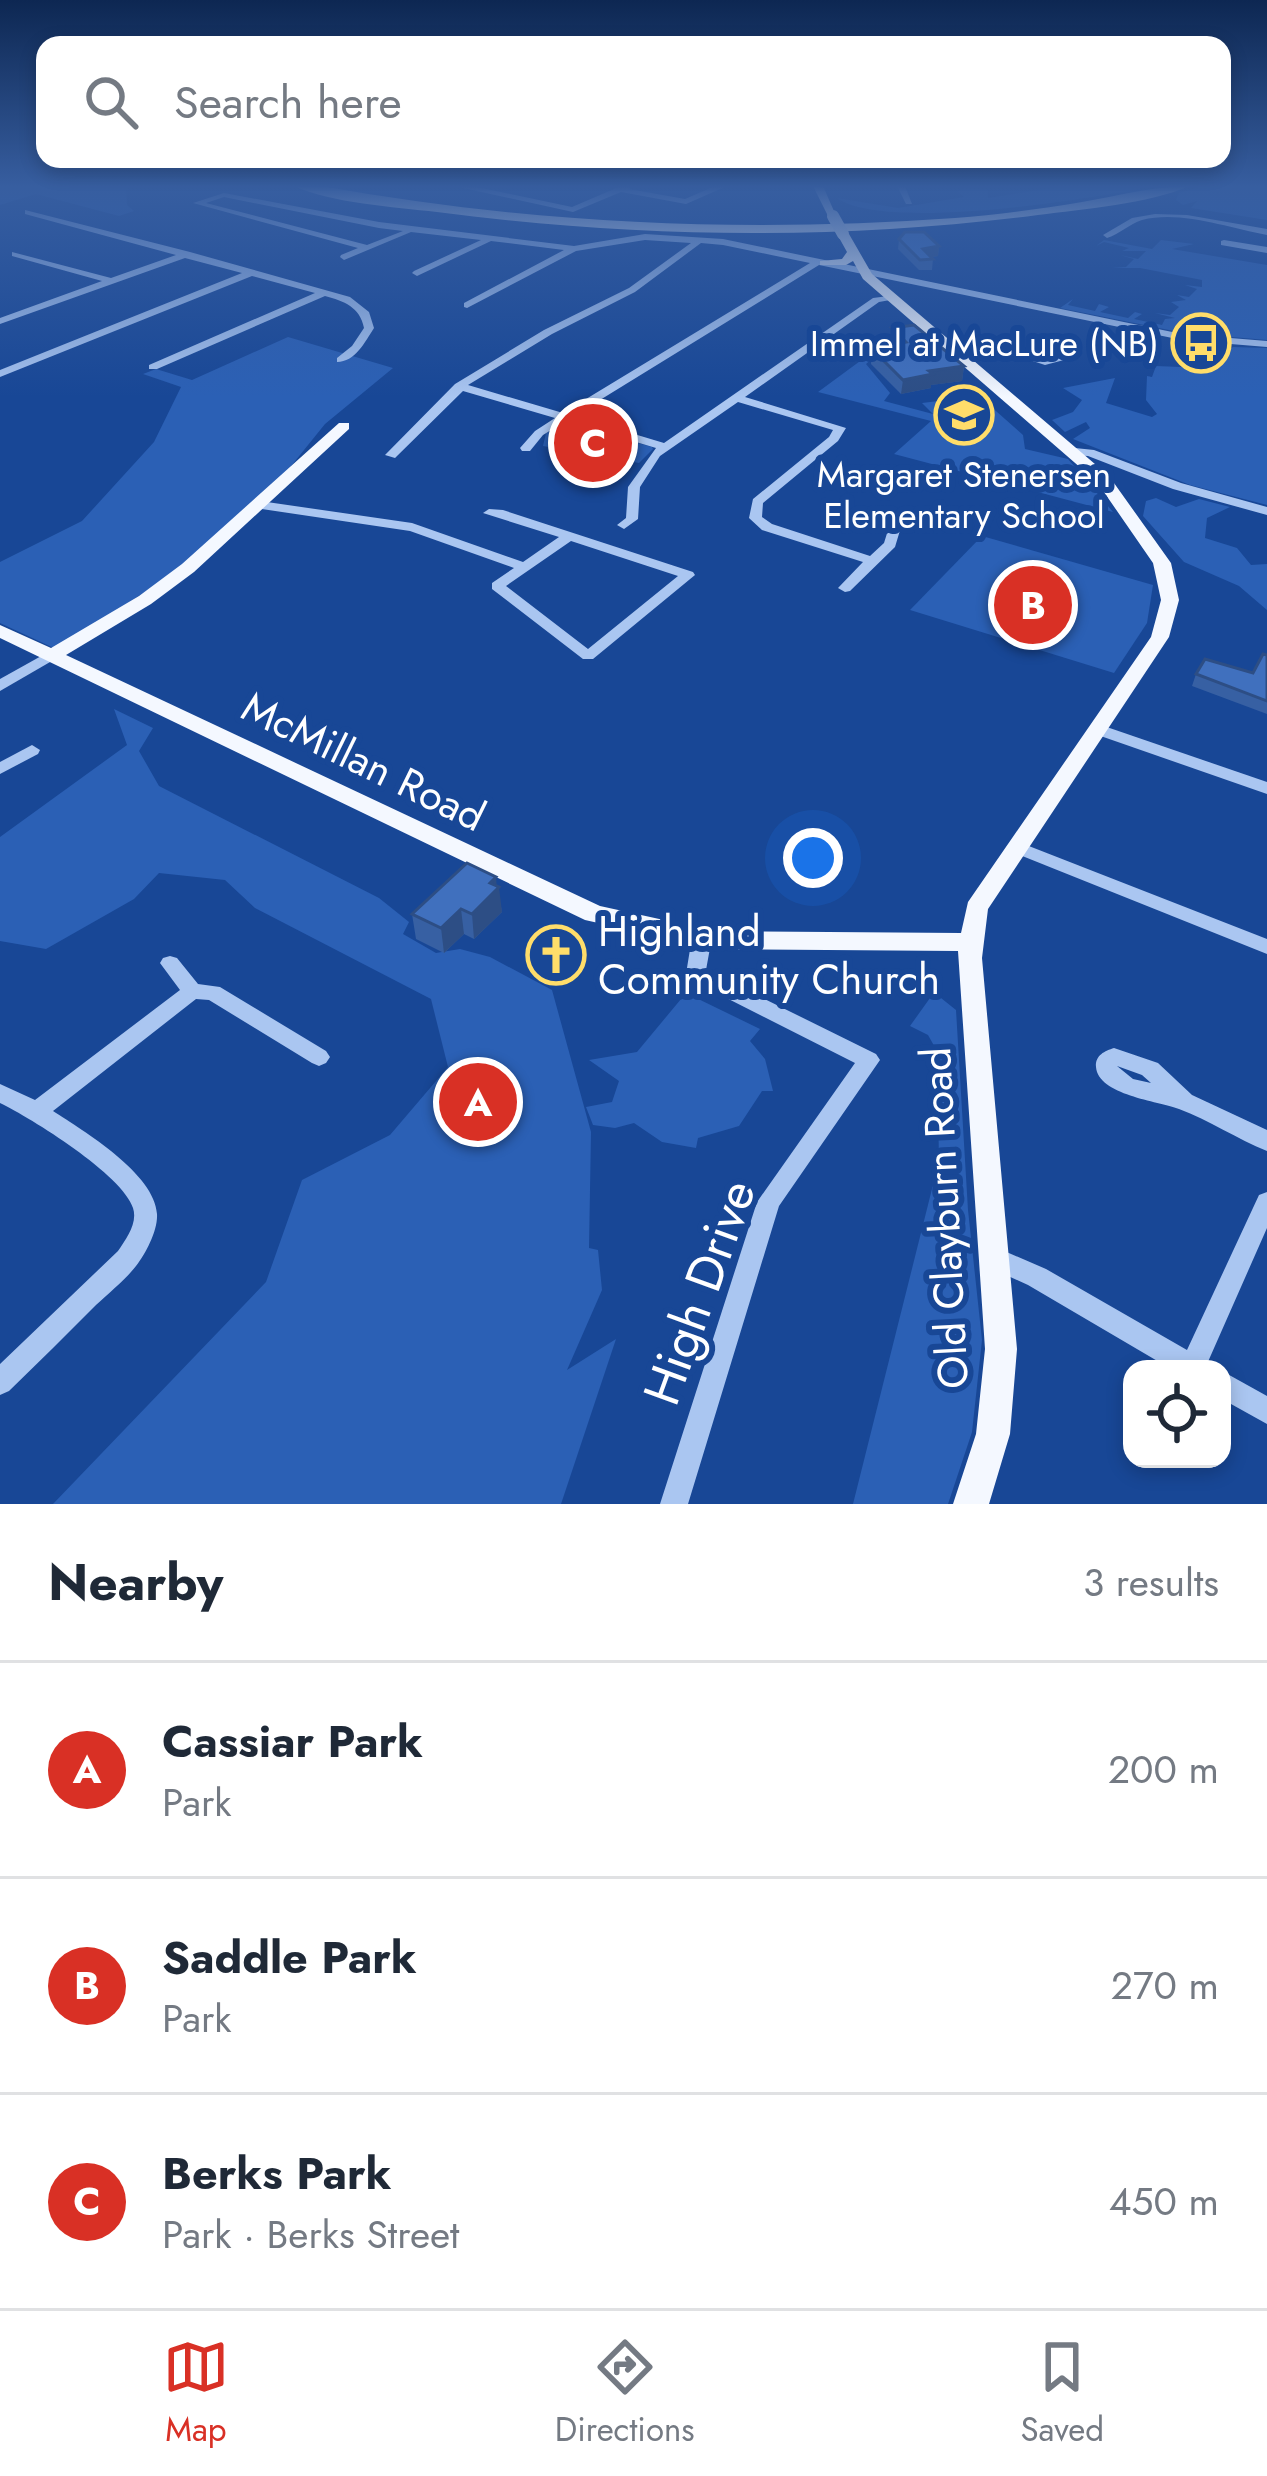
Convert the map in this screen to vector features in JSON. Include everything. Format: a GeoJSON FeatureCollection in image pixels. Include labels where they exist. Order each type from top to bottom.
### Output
{"type":"FeatureCollection","features":[{"type":"Feature","properties":{"kind":"main road"},"geometry":{"type":"LineString","coordinates":[[820,262],[843,263],[850,256]]}},
{"type":"Feature","properties":{"kind":"main road","name":"Old Clayburn Road"},"geometry":{"type":"LineString","coordinates":[[853,256],[862,271],[1103,479],[1162,563],[1169,586],[1169,608],[1160,637],[976,908],[970,942],[995,1258],[999,1390],[993,1434],[971,1504]]}},
{"type":"Feature","properties":{"kind":"main road"},"geometry":{"type":"LineString","coordinates":[[889,295],[885,282],[900,280]]}},
{"type":"Feature","properties":{"kind":"main road"},"geometry":{"type":"LineString","coordinates":[[52,655],[145,600],[260,505],[344,426]]}},
{"type":"Feature","properties":{"kind":"main road","name":"McMillan Road"},"geometry":{"type":"LineString","coordinates":[[0,631],[594,914],[702,938],[970,942]]}},
{"type":"Feature","properties":{"kind":"street"},"geometry":{"type":"LineString","coordinates":[[23,256],[112,281]]}},
{"type":"Feature","properties":{"kind":"street"},"geometry":{"type":"LineString","coordinates":[[0,321],[182,256]]}},
{"type":"Feature","properties":{"kind":"street"},"geometry":{"type":"LineString","coordinates":[[196,256],[355,303],[369,320],[367,335],[340,360]]}},
{"type":"Feature","properties":{"kind":"street"},"geometry":{"type":"LineString","coordinates":[[416,273],[452,256]]}},
{"type":"Feature","properties":{"kind":"street"},"geometry":{"type":"LineString","coordinates":[[467,305],[560,256]]}},
{"type":"Feature","properties":{"kind":"street"},"geometry":{"type":"LineString","coordinates":[[392,454],[460,386],[548,332],[632,290],[678,256]]}},
{"type":"Feature","properties":{"kind":"street"},"geometry":{"type":"LineString","coordinates":[[790,256],[1231,343],[1267,344]]}},
{"type":"Feature","properties":{"kind":"street"},"geometry":{"type":"LineString","coordinates":[[526,448],[539,433],[820,262]]}},
{"type":"Feature","properties":{"kind":"street"},"geometry":{"type":"LineString","coordinates":[[862,271],[931,285]]}},
{"type":"Feature","properties":{"kind":"street"},"geometry":{"type":"LineString","coordinates":[[0,374],[254,272]]}},
{"type":"Feature","properties":{"kind":"street"},"geometry":{"type":"LineString","coordinates":[[153,367],[327,292]]}},
{"type":"Feature","properties":{"kind":"street"},"geometry":{"type":"LineString","coordinates":[[624,525],[632,519],[639,474],[665,447],[889,295]]}},
{"type":"Feature","properties":{"kind":"street"},"geometry":{"type":"LineString","coordinates":[[0,302],[29,311]]}},
{"type":"Feature","properties":{"kind":"street"},"geometry":{"type":"LineString","coordinates":[[960,353],[998,350],[1037,356]]}},
{"type":"Feature","properties":{"kind":"street"},"geometry":{"type":"LineString","coordinates":[[460,386],[665,447]]}},
{"type":"Feature","properties":{"kind":"street"},"geometry":{"type":"LineString","coordinates":[[736,398],[840,428],[834,439],[757,502],[755,518],[767,527],[873,561]]}},
{"type":"Feature","properties":{"kind":"street"},"geometry":{"type":"LineString","coordinates":[[1075,452],[1267,511]]}},
{"type":"Feature","properties":{"kind":"street"},"geometry":{"type":"LineString","coordinates":[[260,505],[412,527],[525,567]]}},
{"type":"Feature","properties":{"kind":"street"},"geometry":{"type":"LineString","coordinates":[[490,513],[569,536],[688,575],[588,656],[497,586],[569,536]]}},
{"type":"Feature","properties":{"kind":"street"},"geometry":{"type":"LineString","coordinates":[[845,588],[894,537],[898,517]]}},
{"type":"Feature","properties":{"kind":"street"},"geometry":{"type":"LineString","coordinates":[[0,686],[52,655]]}},
{"type":"Feature","properties":{"kind":"street"},"geometry":{"type":"LineString","coordinates":[[1098,729],[1267,788]]}},
{"type":"Feature","properties":{"kind":"street"},"geometry":{"type":"LineString","coordinates":[[0,769],[32,750]]}},
{"type":"Feature","properties":{"kind":"street"},"geometry":{"type":"LineString","coordinates":[[1016,847],[1267,947]]}},
{"type":"Feature","properties":{"kind":"street","name":"High Drive"},"geometry":{"type":"LineString","coordinates":[[674,1504],[769,1202],[869,1060],[697,974],[702,938]]}},
{"type":"Feature","properties":{"kind":"street"},"geometry":{"type":"LineString","coordinates":[[170,963],[192,991]]}},
{"type":"Feature","properties":{"kind":"street"},"geometry":{"type":"LineString","coordinates":[[38,1112],[192,991],[213,992],[319,1058]]}},
{"type":"Feature","properties":{"kind":"street"},"geometry":{"type":"LineString","coordinates":[[0,1093],[38,1112],[138,1189],[147,1212],[142,1234],[127,1259],[0,1382]]}},
{"type":"Feature","properties":{"kind":"street"},"geometry":{"type":"LineString","coordinates":[[1184,1101],[1267,1141]]}},
{"type":"Feature","properties":{"kind":"street"},"geometry":{"type":"LineString","coordinates":[[1198,1360],[1267,1202]]}},
{"type":"Feature","properties":{"kind":"street"},"geometry":{"type":"LineString","coordinates":[[995,1258],[1037,1277],[1180,1360]]}},
{"type":"Feature","properties":{"kind":"street"},"geometry":{"type":"LineString","coordinates":[[1231,1389],[1267,1411]]}},
{"type":"Feature","properties":{"kind":"shaded area"},"geometry":{"type":"Polygon","coordinates":[[[1124,256],[1215,256],[1267,265],[1267,340],[1184,333],[1060,308],[1073,299],[1068,305],[1095,311],[1099,304],[1109,307],[1100,312],[1128,318],[1135,312],[1142,314],[1134,319],[1162,325],[1165,319],[1175,318],[1155,313],[1170,315],[1179,307],[1171,302],[1186,300],[1177,295],[1189,297],[1197,289],[1185,285],[1202,287],[1202,280],[1140,268],[1112,268],[1126,267],[1134,259],[1124,256]]]}},
{"type":"Feature","properties":{"kind":"shaded area"},"geometry":{"type":"Polygon","coordinates":[[[288,337],[393,368],[325,424],[283,476],[182,568],[56,649],[0,623],[0,562],[82,521],[154,442],[181,387],[143,374],[156,369],[192,380],[288,337]]]}},
{"type":"Feature","properties":{"kind":"shaded area","name":"Margaret Stenersen Elementary School"},"geometry":{"type":"Polygon","coordinates":[[[886,342],[866,364],[890,393],[884,401],[933,414],[922,403],[979,396],[1023,435],[1025,449],[1068,459],[1113,512],[894,454],[931,421],[818,392],[886,342]]]}},
{"type":"Feature","properties":{"kind":"shaded area"},"geometry":{"type":"Polygon","coordinates":[[[1233,347],[1267,348],[1267,505],[1190,485],[1073,439],[1090,428],[1086,422],[1065,432],[1052,420],[1073,412],[1082,400],[1063,388],[1115,378],[1106,403],[1152,417],[1157,414],[1146,400],[1147,376],[1152,377],[1156,366],[1205,368],[1233,347]]]}},
{"type":"Feature","properties":{"kind":"shaded area"},"geometry":{"type":"Polygon","coordinates":[[[568,423],[653,449],[639,463],[543,446],[546,433],[568,423]]]}},
{"type":"Feature","properties":{"kind":"shaded area"},"geometry":{"type":"Polygon","coordinates":[[[1156,498],[1176,507],[1199,499],[1230,507],[1207,518],[1205,538],[1237,548],[1251,565],[1267,564],[1267,610],[1239,586],[1184,562],[1143,516],[1146,501],[1156,498]]]}},
{"type":"Feature","properties":{"kind":"shaded area"},"geometry":{"type":"Polygon","coordinates":[[[982,536],[1153,585],[1147,623],[1114,673],[910,610],[982,536]]]}},
{"type":"Feature","properties":{"kind":"shaded area"},"geometry":{"type":"Polygon","coordinates":[[[114,709],[153,728],[139,751],[159,786],[379,898],[409,922],[403,934],[436,953],[460,949],[490,957],[552,990],[591,1132],[589,1248],[598,1250],[602,1290],[567,1370],[616,1339],[561,1504],[53,1504],[266,1282],[302,1180],[390,1135],[448,1067],[431,999],[255,908],[225,880],[159,873],[134,899],[46,949],[0,941],[0,837],[127,745],[114,709]]]}},
{"type":"Feature","properties":{"kind":"shaded area"},"geometry":{"type":"Polygon","coordinates":[[[686,993],[760,1029],[750,1041],[765,1059],[773,1091],[762,1091],[739,1126],[698,1138],[696,1148],[662,1142],[634,1123],[615,1128],[593,1125],[586,1107],[612,1102],[619,1081],[589,1060],[637,1052],[686,993]]]}},
{"type":"Feature","properties":{"kind":"shaded area"},"geometry":{"type":"Polygon","coordinates":[[[930,998],[941,998],[956,1010],[968,1210],[982,1340],[972,1432],[948,1504],[853,1504],[939,1161],[937,1051],[928,1035],[910,1026],[930,998]]]}},
{"type":"Feature","properties":{"kind":"building"},"geometry":{"type":"Polygon","coordinates":[[[914,325],[964,366],[903,380],[872,349],[906,342],[892,328],[914,325]]]}},
{"type":"Feature","properties":{"kind":"building"},"geometry":{"type":"Polygon","coordinates":[[[1263,654],[1267,655],[1267,701],[1196,674],[1205,659],[1253,673],[1263,654]]]}},
{"type":"Feature","properties":{"kind":"building"},"geometry":{"type":"Polygon","coordinates":[[[467,863],[496,877],[490,883],[499,887],[472,914],[461,909],[441,928],[412,914],[467,863]]]}},
{"type":"Feature","properties":{"kind":"place","name":"Immel at MacLure (NB)"},"geometry":{"type":"Point","coordinates":[1201,343]}},
{"type":"Feature","properties":{"kind":"place","name":"Margaret Stenersen Elementary School"},"geometry":{"type":"Point","coordinates":[964,415]}},
{"type":"Feature","properties":{"kind":"place","name":"Berks Park"},"geometry":{"type":"Point","coordinates":[593,443]}},
{"type":"Feature","properties":{"kind":"place","name":"Saddle Park"},"geometry":{"type":"Point","coordinates":[1033,605]}},
{"type":"Feature","properties":{"kind":"place","name":"Highland Community Church"},"geometry":{"type":"Point","coordinates":[556,955]}},
{"type":"Feature","properties":{"kind":"place","name":"Cassiar Park"},"geometry":{"type":"Point","coordinates":[478,1102]}}]}
